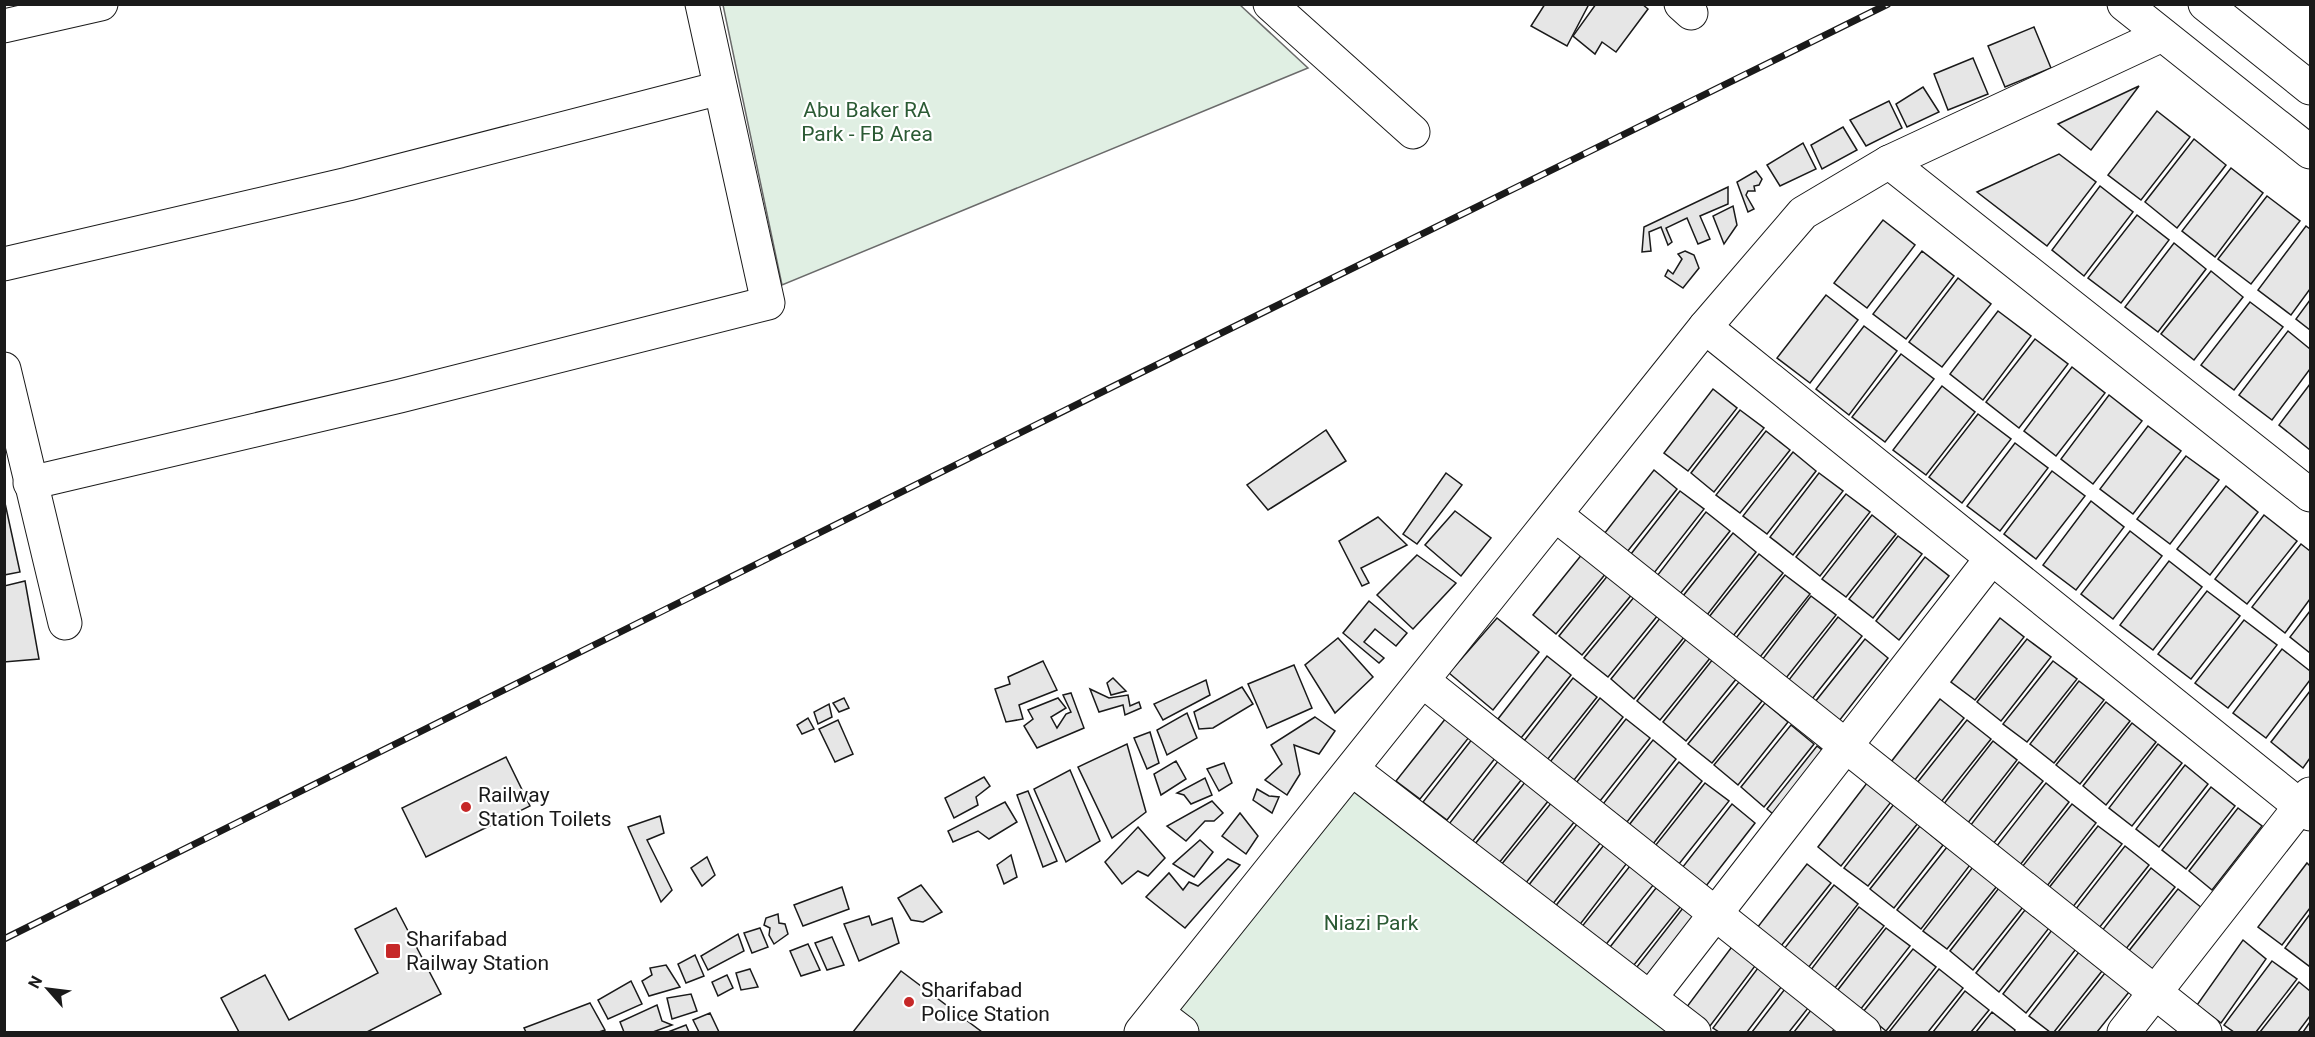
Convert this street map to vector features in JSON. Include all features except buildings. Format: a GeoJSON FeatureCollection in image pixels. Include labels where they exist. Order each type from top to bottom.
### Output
{"type":"FeatureCollection","features":[{"type":"Feature","properties":{"kind":"street"},"geometry":{"type":"LineString","coordinates":[[4,26],[101,4]]}},
{"type":"Feature","properties":{"kind":"street"},"geometry":{"type":"LineString","coordinates":[[30,483],[400,396],[768,303],[702,4]]}},
{"type":"Feature","properties":{"kind":"street"},"geometry":{"type":"LineString","coordinates":[[1270,4],[1413,132]]}},
{"type":"Feature","properties":{"kind":"street"},"geometry":{"type":"LineString","coordinates":[[2124,4],[2310,152]]}},
{"type":"Feature","properties":{"kind":"street"},"geometry":{"type":"LineString","coordinates":[[2205,4],[2310,88]]}},
{"type":"Feature","properties":{"kind":"street"},"geometry":{"type":"LineString","coordinates":[[1160,1026],[1423,681],[1705,327],[1803,213],[1889,162],[2162,35]]}},
{"type":"Feature","properties":{"kind":"street"},"geometry":{"type":"LineString","coordinates":[[4,264],[348,184],[720,88]]}},
{"type":"Feature","properties":{"kind":"street"},"geometry":{"type":"LineString","coordinates":[[1889,162],[2310,495]]}},
{"type":"Feature","properties":{"kind":"street"},"geometry":{"type":"LineString","coordinates":[[1705,327],[1991,559],[2307,805],[2124,1032]]}},
{"type":"Feature","properties":{"kind":"street"},"geometry":{"type":"LineString","coordinates":[[4,369],[65,622]]}},
{"type":"Feature","properties":{"kind":"street"},"geometry":{"type":"LineString","coordinates":[[1556,514],[2205,1032]]}},
{"type":"Feature","properties":{"kind":"street"},"geometry":{"type":"LineString","coordinates":[[1650,998],[1991,559]]}},
{"type":"Feature","properties":{"kind":"street"},"geometry":{"type":"LineString","coordinates":[[1423,681],[1864,1032]]}},
{"type":"Feature","properties":{"kind":"street"},"geometry":{"type":"LineString","coordinates":[[1353,770],[1694,1032]]}},
{"type":"Feature","properties":{"kind":"green space","name":"Abu Baker RA Park - FB Area"},"geometry":{"type":"Polygon","coordinates":[[[723,5],[1240,5],[1308,68],[782,285],[723,5]]]}},
{"type":"Feature","properties":{"kind":"green space","name":"Niazi Park"},"geometry":{"type":"Polygon","coordinates":[[[1353,770],[1693,1032],[1177,1032],[1157,1017],[1353,770]]]}},
{"type":"Feature","properties":{"kind":"railway"},"geometry":{"type":"LineString","coordinates":[[4,939],[1118,384],[1888,4]]}},
{"type":"Feature","properties":{"kind":"place","name":"Railway Station Toilets"},"geometry":{"type":"Point","coordinates":[466,807]}},
{"type":"Feature","properties":{"kind":"place","name":"Sharifabad Railway Station"},"geometry":{"type":"Point","coordinates":[393,951]}},
{"type":"Feature","properties":{"kind":"place","name":"Sharifabad Police Station"},"geometry":{"type":"Point","coordinates":[909,1002]}}]}
